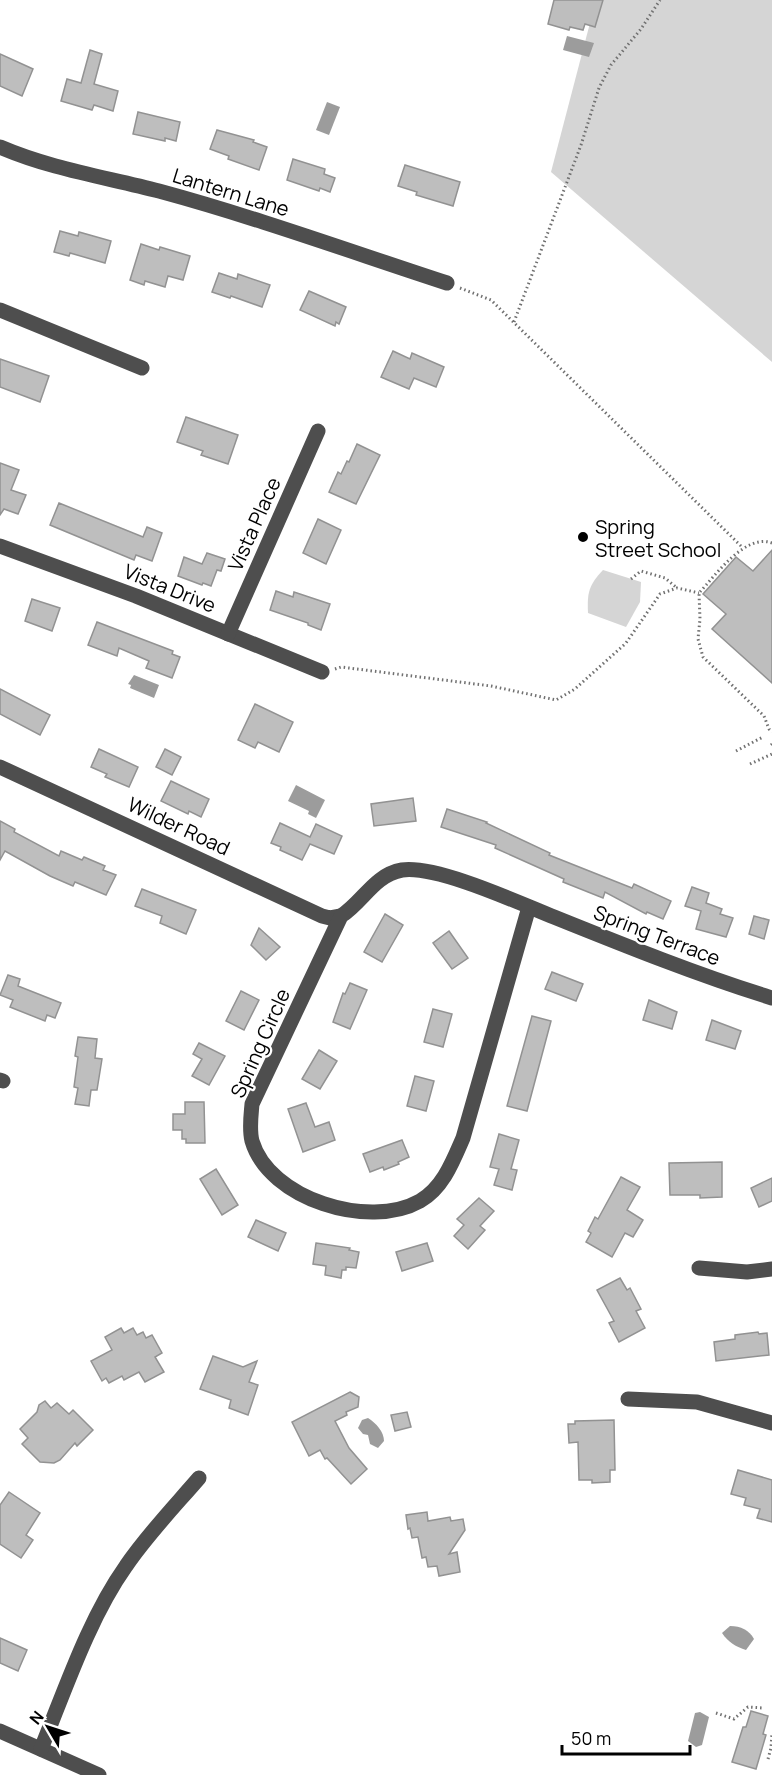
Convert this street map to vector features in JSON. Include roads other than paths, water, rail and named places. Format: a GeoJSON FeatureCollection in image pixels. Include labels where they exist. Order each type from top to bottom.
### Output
{"type":"FeatureCollection","features":[{"type":"Feature","properties":{"kind":"street","name":"Lantern Lane"},"geometry":{"type":"LineString","coordinates":[[0,147],[86,175],[167,194],[447,283]]}},
{"type":"Feature","properties":{"kind":"street"},"geometry":{"type":"LineString","coordinates":[[0,310],[142,368]]}},
{"type":"Feature","properties":{"kind":"street","name":"Vista Place"},"geometry":{"type":"LineString","coordinates":[[228,634],[318,431]]}},
{"type":"Feature","properties":{"kind":"street","name":"Vista Drive"},"geometry":{"type":"LineString","coordinates":[[0,546],[136,596],[322,672]]}},
{"type":"Feature","properties":{"kind":"street","name":"Wilder Road"},"geometry":{"type":"LineString","coordinates":[[0,767],[314,913],[330,918],[341,916]]}},
{"type":"Feature","properties":{"kind":"street","name":"Spring Circle"},"geometry":{"type":"LineString","coordinates":[[423,869],[529,907],[464,1135],[451,1165],[438,1186],[420,1201],[398,1209],[373,1213],[316,1200],[289,1188],[274,1176],[262,1161],[252,1142],[250,1130],[252,1104],[341,916],[350,910],[373,885],[386,876],[400,871],[423,869]]}},
{"type":"Feature","properties":{"kind":"street","name":"Spring Terrace"},"geometry":{"type":"LineString","coordinates":[[529,907],[709,979],[772,998]]}},
{"type":"Feature","properties":{"kind":"street"},"geometry":{"type":"LineString","coordinates":[[699,1269],[747,1272],[772,1269]]}},
{"type":"Feature","properties":{"kind":"street"},"geometry":{"type":"LineString","coordinates":[[628,1399],[697,1402],[772,1423]]}},
{"type":"Feature","properties":{"kind":"street"},"geometry":{"type":"LineString","coordinates":[[41,1749],[75,1664],[111,1590],[143,1543],[199,1478]]}},
{"type":"Feature","properties":{"kind":"street"},"geometry":{"type":"LineString","coordinates":[[0,1731],[99,1775]]}},
{"type":"Feature","properties":{"kind":"place","name":"Spring Street School"},"geometry":{"type":"Point","coordinates":[583,537]}}]}
